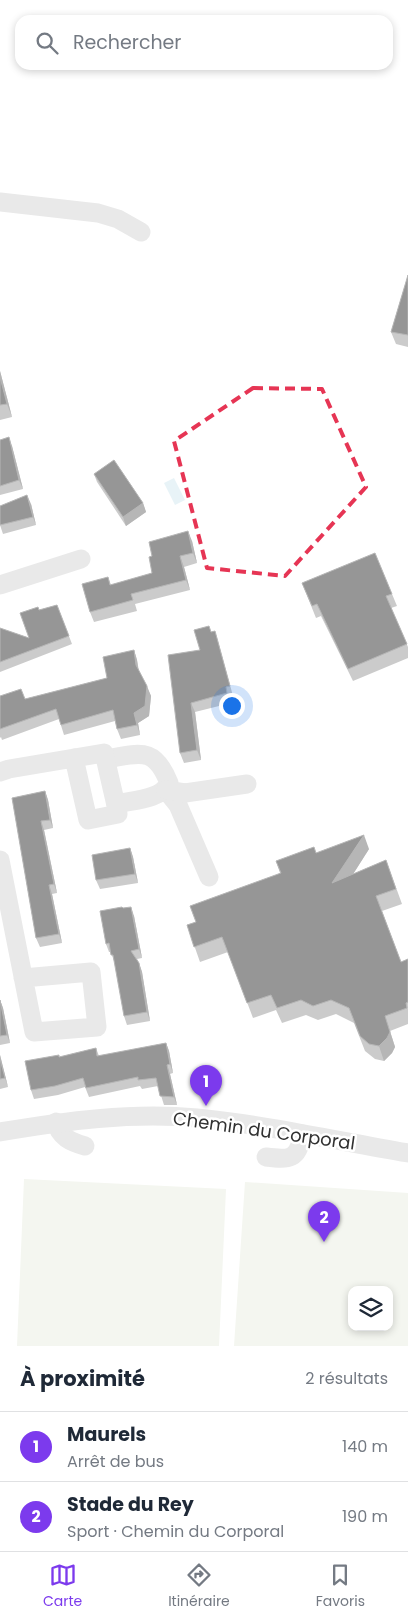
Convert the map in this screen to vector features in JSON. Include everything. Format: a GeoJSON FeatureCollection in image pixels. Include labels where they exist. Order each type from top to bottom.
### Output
{"type":"FeatureCollection","features":[{"type":"Feature","properties":{"kind":"street"},"geometry":{"type":"LineString","coordinates":[[0,202],[98,213],[118,219],[140,232]]}},
{"type":"Feature","properties":{"kind":"street"},"geometry":{"type":"LineString","coordinates":[[0,585],[81,559]]}},
{"type":"Feature","properties":{"kind":"street"},"geometry":{"type":"LineString","coordinates":[[0,772],[9,769],[74,758],[104,753],[118,814],[88,820],[74,758]]}},
{"type":"Feature","properties":{"kind":"street"},"geometry":{"type":"LineString","coordinates":[[105,760],[142,754],[153,758],[162,767],[169,783],[166,790]]}},
{"type":"Feature","properties":{"kind":"street"},"geometry":{"type":"LineString","coordinates":[[116,804],[159,794],[166,790],[185,792],[247,784]]}},
{"type":"Feature","properties":{"kind":"street"},"geometry":{"type":"LineString","coordinates":[[166,790],[178,805],[209,877]]}},
{"type":"Feature","properties":{"kind":"street"},"geometry":{"type":"LineString","coordinates":[[0,860],[23,978],[34,1032],[97,1027],[91,972],[23,978]]}},
{"type":"Feature","properties":{"kind":"street","name":"Chemin du Corporal"},"geometry":{"type":"LineString","coordinates":[[0,1132],[56,1122],[126,1117],[196,1118],[408,1153]]}},
{"type":"Feature","properties":{"kind":"street"},"geometry":{"type":"LineString","coordinates":[[56,1122],[60,1133],[69,1140],[85,1146]]}},
{"type":"Feature","properties":{"kind":"street"},"geometry":{"type":"LineString","coordinates":[[266,1158],[286,1158],[294,1155],[300,1145],[302,1134]]}},
{"type":"Feature","properties":{"kind":"highlighted area"},"geometry":{"type":"Polygon","coordinates":[[[253,388],[322,389],[366,487],[285,576],[207,568],[174,441],[253,388]]]}},
{"type":"Feature","properties":{"kind":"shaded area"},"geometry":{"type":"Polygon","coordinates":[[[24,1179],[226,1189],[219,1346],[17,1346],[24,1179]]]}},
{"type":"Feature","properties":{"kind":"shaded area"},"geometry":{"type":"Polygon","coordinates":[[[245,1182],[408,1193],[408,1346],[234,1346],[245,1182]]]}},
{"type":"Feature","properties":{"kind":"water"},"geometry":{"type":"Polygon","coordinates":[[[174,478],[185,500],[175,505],[164,483],[174,478]]]}},
{"type":"Feature","properties":{"kind":"building"},"geometry":{"type":"Polygon","coordinates":[[[408,275],[408,335],[391,332],[408,275]]]}},
{"type":"Feature","properties":{"kind":"building"},"geometry":{"type":"Polygon","coordinates":[[[0,377],[7,404],[0,405],[0,377]]]}},
{"type":"Feature","properties":{"kind":"building"},"geometry":{"type":"Polygon","coordinates":[[[9,437],[19,480],[0,486],[0,440],[9,437]]]}},
{"type":"Feature","properties":{"kind":"building"},"geometry":{"type":"Polygon","coordinates":[[[114,460],[143,503],[123,517],[94,474],[114,460]]]}},
{"type":"Feature","properties":{"kind":"building"},"geometry":{"type":"Polygon","coordinates":[[[27,495],[33,517],[0,525],[0,506],[27,495]]]}},
{"type":"Feature","properties":{"kind":"building"},"geometry":{"type":"Polygon","coordinates":[[[188,531],[193,553],[180,556],[186,580],[131,594],[133,600],[90,612],[82,584],[108,577],[110,585],[152,573],[149,557],[152,556],[149,542],[188,531]]]}},
{"type":"Feature","properties":{"kind":"building"},"geometry":{"type":"Polygon","coordinates":[[[375,553],[392,594],[386,596],[407,644],[348,669],[317,604],[312,606],[302,583],[375,553]]]}},
{"type":"Feature","properties":{"kind":"building"},"geometry":{"type":"Polygon","coordinates":[[[57,605],[69,636],[0,662],[0,628],[29,638],[20,613],[38,607],[39,610],[57,605]]]}},
{"type":"Feature","properties":{"kind":"building"},"geometry":{"type":"Polygon","coordinates":[[[209,626],[211,632],[215,631],[230,686],[226,687],[227,693],[191,703],[197,750],[180,753],[168,655],[200,650],[194,630],[209,626]]]}},
{"type":"Feature","properties":{"kind":"building"},"geometry":{"type":"Polygon","coordinates":[[[134,650],[136,665],[147,686],[145,706],[134,713],[137,725],[117,729],[113,710],[61,725],[56,709],[0,729],[0,696],[21,689],[25,699],[107,678],[103,657],[134,650]]]}},
{"type":"Feature","properties":{"kind":"building"},"geometry":{"type":"Polygon","coordinates":[[[45,791],[50,820],[41,821],[54,884],[49,885],[59,934],[36,938],[12,798],[45,791]]]}},
{"type":"Feature","properties":{"kind":"building"},"geometry":{"type":"Polygon","coordinates":[[[364,835],[332,883],[386,860],[396,889],[376,896],[401,962],[408,959],[408,1002],[406,1003],[407,1008],[385,1016],[390,1032],[379,1046],[369,1044],[360,1036],[349,1008],[331,1000],[313,1006],[301,1000],[277,1008],[271,995],[247,1003],[222,937],[194,947],[187,925],[196,922],[190,906],[281,873],[276,861],[314,847],[316,853],[364,835]]]}},
{"type":"Feature","properties":{"kind":"building"},"geometry":{"type":"Polygon","coordinates":[[[130,848],[135,874],[96,880],[92,855],[130,848]]]}},
{"type":"Feature","properties":{"kind":"building"},"geometry":{"type":"Polygon","coordinates":[[[131,907],[139,949],[131,951],[139,963],[147,1012],[124,1016],[113,955],[111,955],[109,943],[106,944],[100,911],[131,907]]]}},
{"type":"Feature","properties":{"kind":"building"},"geometry":{"type":"Polygon","coordinates":[[[0,1000],[7,1035],[0,1036],[0,1000]]]}},
{"type":"Feature","properties":{"kind":"building"},"geometry":{"type":"Polygon","coordinates":[[[166,1043],[170,1064],[167,1065],[174,1097],[160,1096],[156,1078],[138,1080],[138,1077],[86,1088],[83,1078],[31,1090],[25,1061],[59,1055],[59,1057],[96,1048],[97,1056],[166,1043]]]}},
{"type":"Feature","properties":{"kind":"building"},"geometry":{"type":"Polygon","coordinates":[[[0,1059],[5,1078],[0,1079],[0,1059]]]}},
{"type":"Feature","properties":{"kind":"place","name":"Maurels"},"geometry":{"type":"Point","coordinates":[206,1106]}},
{"type":"Feature","properties":{"kind":"place","name":"Stade du Rey"},"geometry":{"type":"Point","coordinates":[324,1242]}}]}
